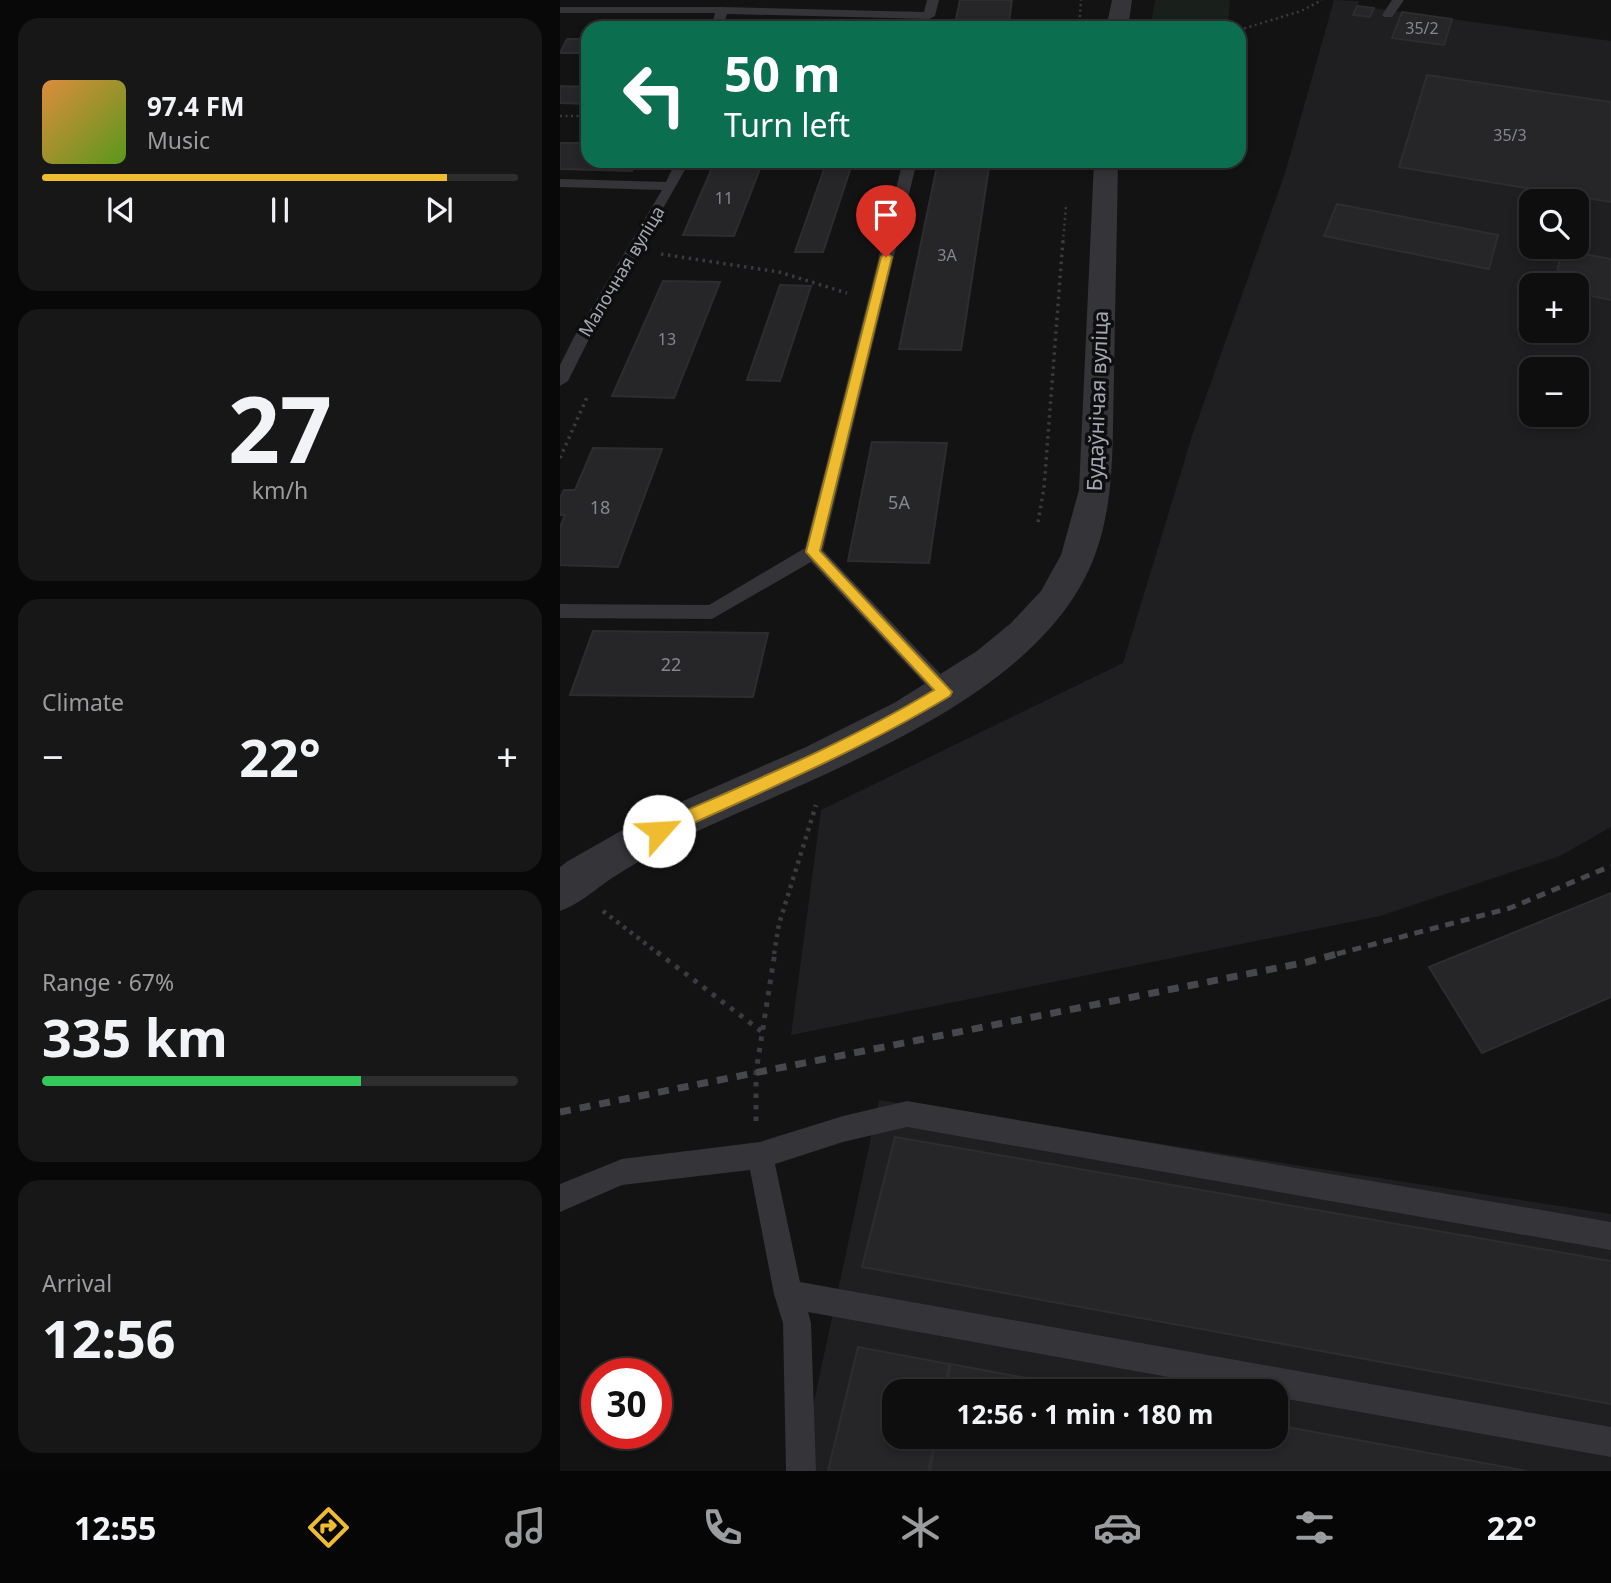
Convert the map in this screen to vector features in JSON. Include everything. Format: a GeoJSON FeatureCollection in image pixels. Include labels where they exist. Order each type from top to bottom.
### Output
{"type":"FeatureCollection","features":[{"type":"Feature","properties":{"kind":"street"},"geometry":{"type":"LineString","coordinates":[[1118,21],[1122,0]]}},
{"type":"Feature","properties":{"kind":"street","name":"Будаўнічая вуліца"},"geometry":{"type":"LineString","coordinates":[[564,888],[647,837],[904,716],[944,692],[1005,649],[1044,614],[1068,578],[1085,538],[1095,490],[1106,168]]}},
{"type":"Feature","properties":{"kind":"lane"},"geometry":{"type":"LineString","coordinates":[[928,21],[933,0]]}},
{"type":"Feature","properties":{"kind":"lane"},"geometry":{"type":"LineString","coordinates":[[1388,15],[1398,0]]}},
{"type":"Feature","properties":{"kind":"lane"},"geometry":{"type":"LineString","coordinates":[[560,10],[722,10],[911,21]]}},
{"type":"Feature","properties":{"kind":"lane"},"geometry":{"type":"LineString","coordinates":[[719,21],[722,10]]}},
{"type":"Feature","properties":{"kind":"lane","name":"Малочная вуліца"},"geometry":{"type":"LineString","coordinates":[[560,381],[582,337],[680,168]]}},
{"type":"Feature","properties":{"kind":"lane"},"geometry":{"type":"LineString","coordinates":[[560,611],[712,612],[813,552],[908,168]]}},
{"type":"Feature","properties":{"kind":"lane"},"geometry":{"type":"LineString","coordinates":[[560,183],[671,186]]}},
{"type":"Feature","properties":{"kind":"lane"},"geometry":{"type":"LineString","coordinates":[[813,552],[944,692]]}},
{"type":"Feature","properties":{"kind":"lane"},"geometry":{"type":"LineString","coordinates":[[560,1198],[622,1172],[760,1155],[843,1129],[907,1114],[1611,1236]]}},
{"type":"Feature","properties":{"kind":"lane"},"geometry":{"type":"LineString","coordinates":[[760,1155],[788,1294],[797,1323],[801,1471]]}},
{"type":"Feature","properties":{"kind":"lane"},"geometry":{"type":"LineString","coordinates":[[788,1294],[1611,1442]]}},
{"type":"Feature","properties":{"kind":"path"},"geometry":{"type":"LineString","coordinates":[[1080,21],[1081,0]]}},
{"type":"Feature","properties":{"kind":"path"},"geometry":{"type":"LineString","coordinates":[[1246,28],[1301,11],[1322,0]]}},
{"type":"Feature","properties":{"kind":"path"},"geometry":{"type":"LineString","coordinates":[[560,116],[581,116]]}},
{"type":"Feature","properties":{"kind":"path"},"geometry":{"type":"LineString","coordinates":[[1038,522],[1044,488],[1066,202]]}},
{"type":"Feature","properties":{"kind":"path"},"geometry":{"type":"LineString","coordinates":[[653,253],[780,272],[825,284],[874,304]]}},
{"type":"Feature","properties":{"kind":"path"},"geometry":{"type":"LineString","coordinates":[[760,1155],[754,1101],[761,1031],[779,924],[807,828],[834,751]]}},
{"type":"Feature","properties":{"kind":"path"},"geometry":{"type":"LineString","coordinates":[[564,888],[761,1031]]}},
{"type":"Feature","properties":{"kind":"shaded area"},"geometry":{"type":"Polygon","coordinates":[[[1155,0],[1230,0],[1228,21],[1151,21],[1155,0]]]}},
{"type":"Feature","properties":{"kind":"shaded area"},"geometry":{"type":"Polygon","coordinates":[[[1334,0],[1359,1],[1358,6],[1611,41],[1611,827],[1560,856],[1380,916],[791,1035],[821,810],[1123,663],[1192,436],[1285,173],[1334,0]]]}},
{"type":"Feature","properties":{"kind":"shaded area"},"geometry":{"type":"Polygon","coordinates":[[[879,1100],[1611,1214],[1611,1471],[799,1471],[879,1100]]]}},
{"type":"Feature","properties":{"kind":"building"},"geometry":{"type":"Polygon","coordinates":[[[960,0],[1012,0],[1009,21],[956,21],[960,0]]]}},
{"type":"Feature","properties":{"kind":"building"},"geometry":{"type":"Polygon","coordinates":[[[1357,6],[1374,8],[1370,17],[1353,15],[1357,6]]]}},
{"type":"Feature","properties":{"kind":"building"},"geometry":{"type":"Polygon","coordinates":[[[1402,12],[1452,19],[1444,45],[1392,38],[1402,12]]]}},
{"type":"Feature","properties":{"kind":"building"},"geometry":{"type":"Polygon","coordinates":[[[567,39],[581,39],[581,53],[560,53],[567,39]]]}},
{"type":"Feature","properties":{"kind":"building"},"geometry":{"type":"Polygon","coordinates":[[[1427,75],[1611,102],[1611,202],[1589,198],[1589,189],[1532,189],[1399,167],[1427,75]]]}},
{"type":"Feature","properties":{"kind":"building"},"geometry":{"type":"Polygon","coordinates":[[[560,86],[581,87],[581,104],[560,103],[560,86]]]}},
{"type":"Feature","properties":{"kind":"building"},"geometry":{"type":"Polygon","coordinates":[[[560,143],[581,143],[581,168],[634,168],[632,171],[560,169],[560,143]]]}},
{"type":"Feature","properties":{"kind":"building"},"geometry":{"type":"Polygon","coordinates":[[[712,168],[760,168],[734,236],[683,235],[712,168]]]}},
{"type":"Feature","properties":{"kind":"building"},"geometry":{"type":"Polygon","coordinates":[[[825,168],[851,168],[823,252],[795,252],[825,168]]]}},
{"type":"Feature","properties":{"kind":"building"},"geometry":{"type":"Polygon","coordinates":[[[937,168],[989,168],[961,350],[899,349],[937,168]]]}},
{"type":"Feature","properties":{"kind":"building"},"geometry":{"type":"Polygon","coordinates":[[[1337,204],[1498,235],[1489,269],[1324,236],[1337,204]]]}},
{"type":"Feature","properties":{"kind":"building"},"geometry":{"type":"Polygon","coordinates":[[[1589,255],[1611,259],[1611,300],[1589,295],[1589,273],[1557,273],[1560,259],[1589,259],[1589,255]]]}},
{"type":"Feature","properties":{"kind":"building"},"geometry":{"type":"Polygon","coordinates":[[[663,281],[720,282],[674,398],[612,396],[663,281]]]}},
{"type":"Feature","properties":{"kind":"building"},"geometry":{"type":"Polygon","coordinates":[[[780,285],[811,286],[780,381],[747,380],[780,285]]]}},
{"type":"Feature","properties":{"kind":"building"},"geometry":{"type":"Polygon","coordinates":[[[872,442],[947,443],[929,563],[848,561],[872,442]]]}},
{"type":"Feature","properties":{"kind":"building"},"geometry":{"type":"Polygon","coordinates":[[[593,448],[662,449],[618,567],[560,565],[560,527],[565,515],[560,515],[560,498],[564,490],[575,490],[593,448]]]}},
{"type":"Feature","properties":{"kind":"building"},"geometry":{"type":"Polygon","coordinates":[[[593,631],[768,633],[753,697],[570,695],[593,631]]]}},
{"type":"Feature","properties":{"kind":"building"},"geometry":{"type":"Polygon","coordinates":[[[1611,893],[1611,997],[1482,1053],[1429,967],[1611,893]]]}},
{"type":"Feature","properties":{"kind":"building"},"geometry":{"type":"Polygon","coordinates":[[[895,1137],[1611,1261],[1611,1404],[862,1267],[895,1137]]]}},
{"type":"Feature","properties":{"kind":"building"},"geometry":{"type":"Polygon","coordinates":[[[858,1347],[949,1364],[946,1379],[882,1379],[882,1449],[933,1449],[928,1471],[828,1471],[858,1347]]]}},
{"type":"Feature","properties":{"kind":"building"},"geometry":{"type":"Polygon","coordinates":[[[951,1364],[1032,1379],[948,1379],[951,1364]]]}},
{"type":"Feature","properties":{"kind":"building"},"geometry":{"type":"Polygon","coordinates":[[[1288,1427],[1527,1471],[930,1471],[935,1449],[1288,1449],[1288,1427]]]}},
{"type":"Feature","properties":{"kind":"railway"},"geometry":{"type":"LineString","coordinates":[[1337,954],[1510,908],[1611,866]]}},
{"type":"Feature","properties":{"kind":"railway"},"geometry":{"type":"LineString","coordinates":[[560,1112],[1307,962],[1344,952]]}},
{"type":"Feature","properties":{"kind":"route"},"geometry":{"type":"LineString","coordinates":[[659,831],[800,768],[904,716],[944,692],[813,552],[886,257]]}}]}
